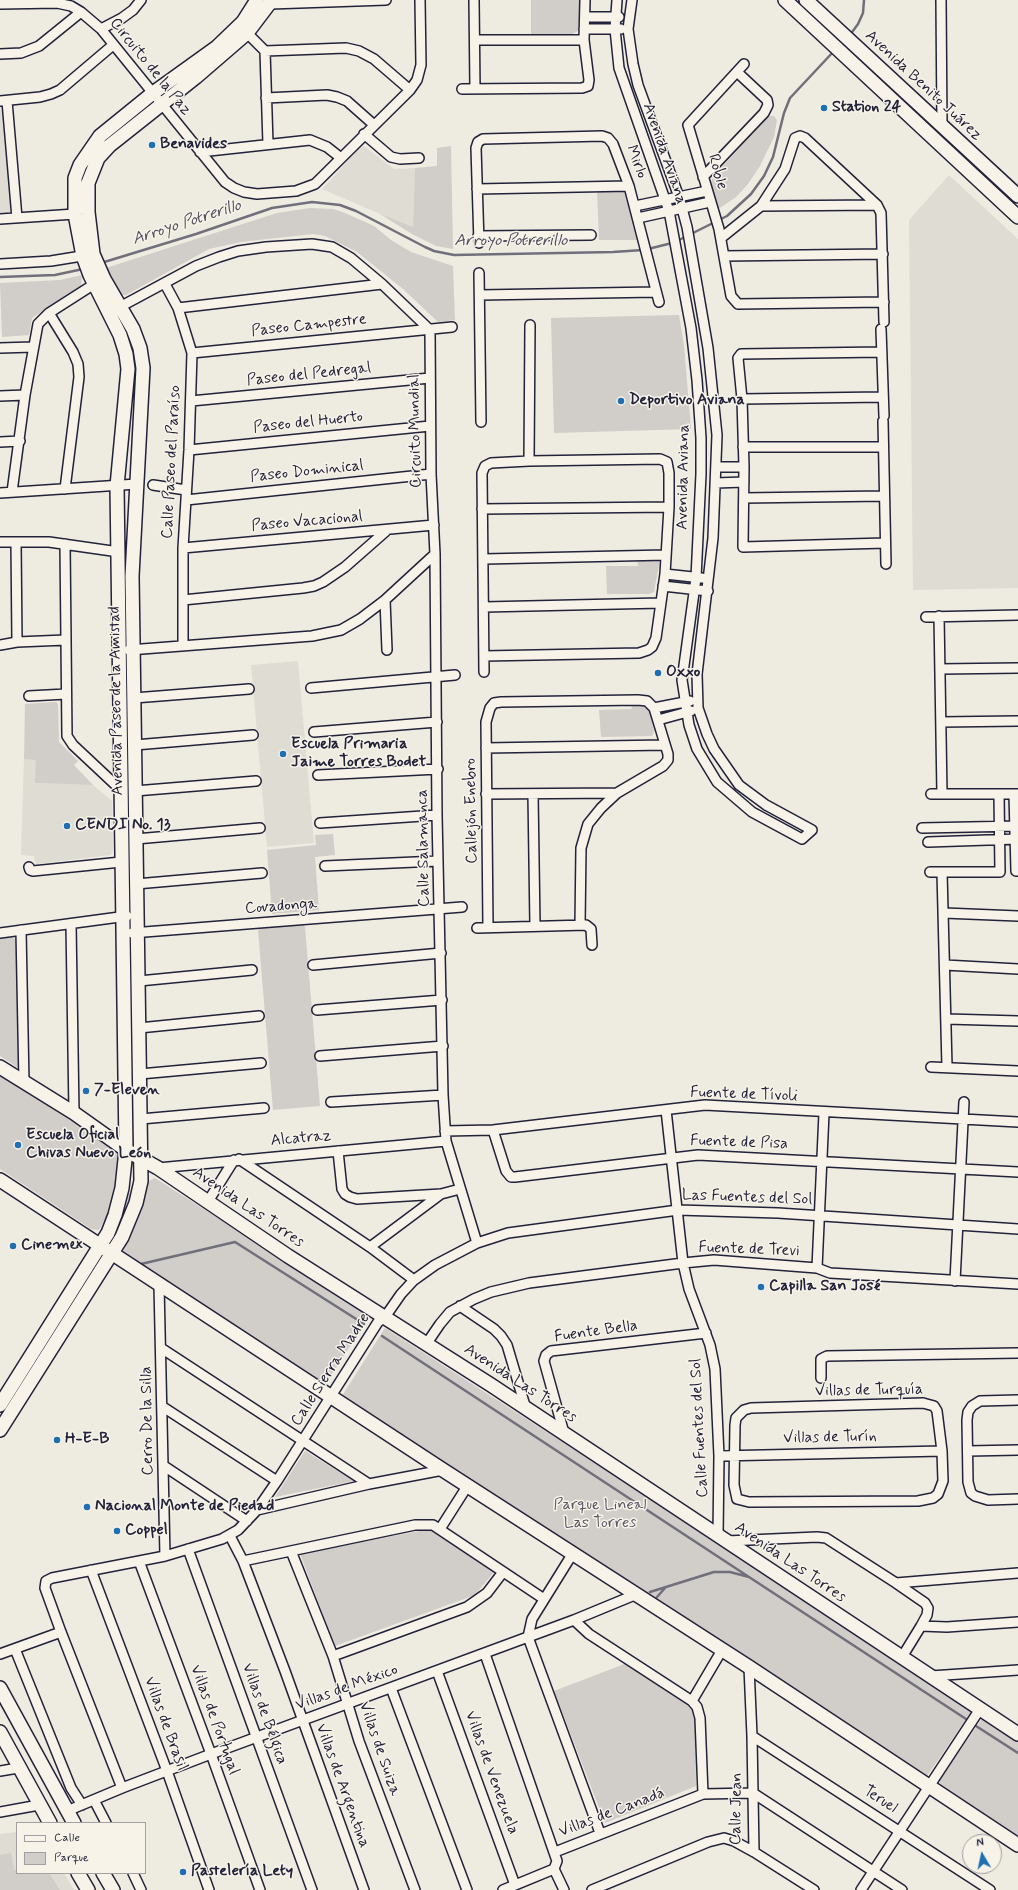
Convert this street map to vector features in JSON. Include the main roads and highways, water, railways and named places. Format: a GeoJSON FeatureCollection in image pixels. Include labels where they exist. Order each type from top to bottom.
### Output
{"type":"FeatureCollection","features":[{"type":"Feature","properties":{"kind":"waterway","name":"Arroyo Potrerillo"},"geometry":{"type":"LineString","coordinates":[[850,35],[858,24],[863,13],[864,0]]}},
{"type":"Feature","properties":{"kind":"waterway","name":"Arroyo Potrerillo"},"geometry":{"type":"LineString","coordinates":[[677,241],[727,216],[751,194],[764,176],[773,157],[784,113],[790,98],[834,51]]}},
{"type":"Feature","properties":{"kind":"waterway","name":"Arroyo Potrerillo"},"geometry":{"type":"LineString","coordinates":[[101,263],[196,234],[272,208],[312,202],[340,205],[356,211],[434,251],[454,255],[613,252],[643,250]]}},
{"type":"Feature","properties":{"kind":"waterway","name":"Arroyo Potrerillo"},"geometry":{"type":"LineString","coordinates":[[648,249],[672,243]]}},
{"type":"Feature","properties":{"kind":"waterway","name":"Arroyo Potrerillo"},"geometry":{"type":"LineString","coordinates":[[0,277],[55,275],[83,269]]}},
{"type":"Feature","properties":{"kind":"waterway"},"geometry":{"type":"LineString","coordinates":[[141,1264],[235,1242],[364,1324]]}},
{"type":"Feature","properties":{"kind":"waterway"},"geometry":{"type":"LineString","coordinates":[[382,1336],[749,1577]]}},
{"type":"Feature","properties":{"kind":"waterway"},"geometry":{"type":"LineString","coordinates":[[650,1592],[714,1572],[730,1572],[749,1577],[966,1719]]}},
{"type":"Feature","properties":{"kind":"waterway"},"geometry":{"type":"LineString","coordinates":[[657,1597],[665,1588]]}},
{"type":"Feature","properties":{"kind":"waterway"},"geometry":{"type":"LineString","coordinates":[[976,1726],[1018,1753]]}},
{"type":"Feature","properties":{"kind":"place","name":"Station 24"},"geometry":{"type":"Point","coordinates":[824,108]}},
{"type":"Feature","properties":{"kind":"place","name":"Benavides"},"geometry":{"type":"Point","coordinates":[152,145]}},
{"type":"Feature","properties":{"kind":"place","name":"Deportivo Aviana"},"geometry":{"type":"Point","coordinates":[621,401]}},
{"type":"Feature","properties":{"kind":"place","name":"Oxxo"},"geometry":{"type":"Point","coordinates":[658,673]}},
{"type":"Feature","properties":{"kind":"place","name":"Escuela Primaria Jaime Torres Bodet"},"geometry":{"type":"Point","coordinates":[283,754]}},
{"type":"Feature","properties":{"kind":"place","name":"CENDI No. 13"},"geometry":{"type":"Point","coordinates":[67,826]}},
{"type":"Feature","properties":{"kind":"place","name":"7-Eleven"},"geometry":{"type":"Point","coordinates":[86,1091]}},
{"type":"Feature","properties":{"kind":"place","name":"Escuela Oficial Chivas Nuevo León"},"geometry":{"type":"Point","coordinates":[18,1145]}},
{"type":"Feature","properties":{"kind":"place","name":"Cinemex"},"geometry":{"type":"Point","coordinates":[13,1246]}},
{"type":"Feature","properties":{"kind":"place","name":"Capilla San José"},"geometry":{"type":"Point","coordinates":[761,1287]}},
{"type":"Feature","properties":{"kind":"place","name":"H-E-B"},"geometry":{"type":"Point","coordinates":[57,1440]}},
{"type":"Feature","properties":{"kind":"place","name":"Nacional Monte de Piedad"},"geometry":{"type":"Point","coordinates":[87,1507]}},
{"type":"Feature","properties":{"kind":"place","name":"Coppel"},"geometry":{"type":"Point","coordinates":[117,1531]}},
{"type":"Feature","properties":{"kind":"place","name":"Pastelería Lety"},"geometry":{"type":"Point","coordinates":[183,1872]}},
{"type":"Feature","properties":{"kind":"park label","name":"Parque Lineal Las Torres"},"geometry":{"type":"Point","coordinates":[600,1515]}}]}
